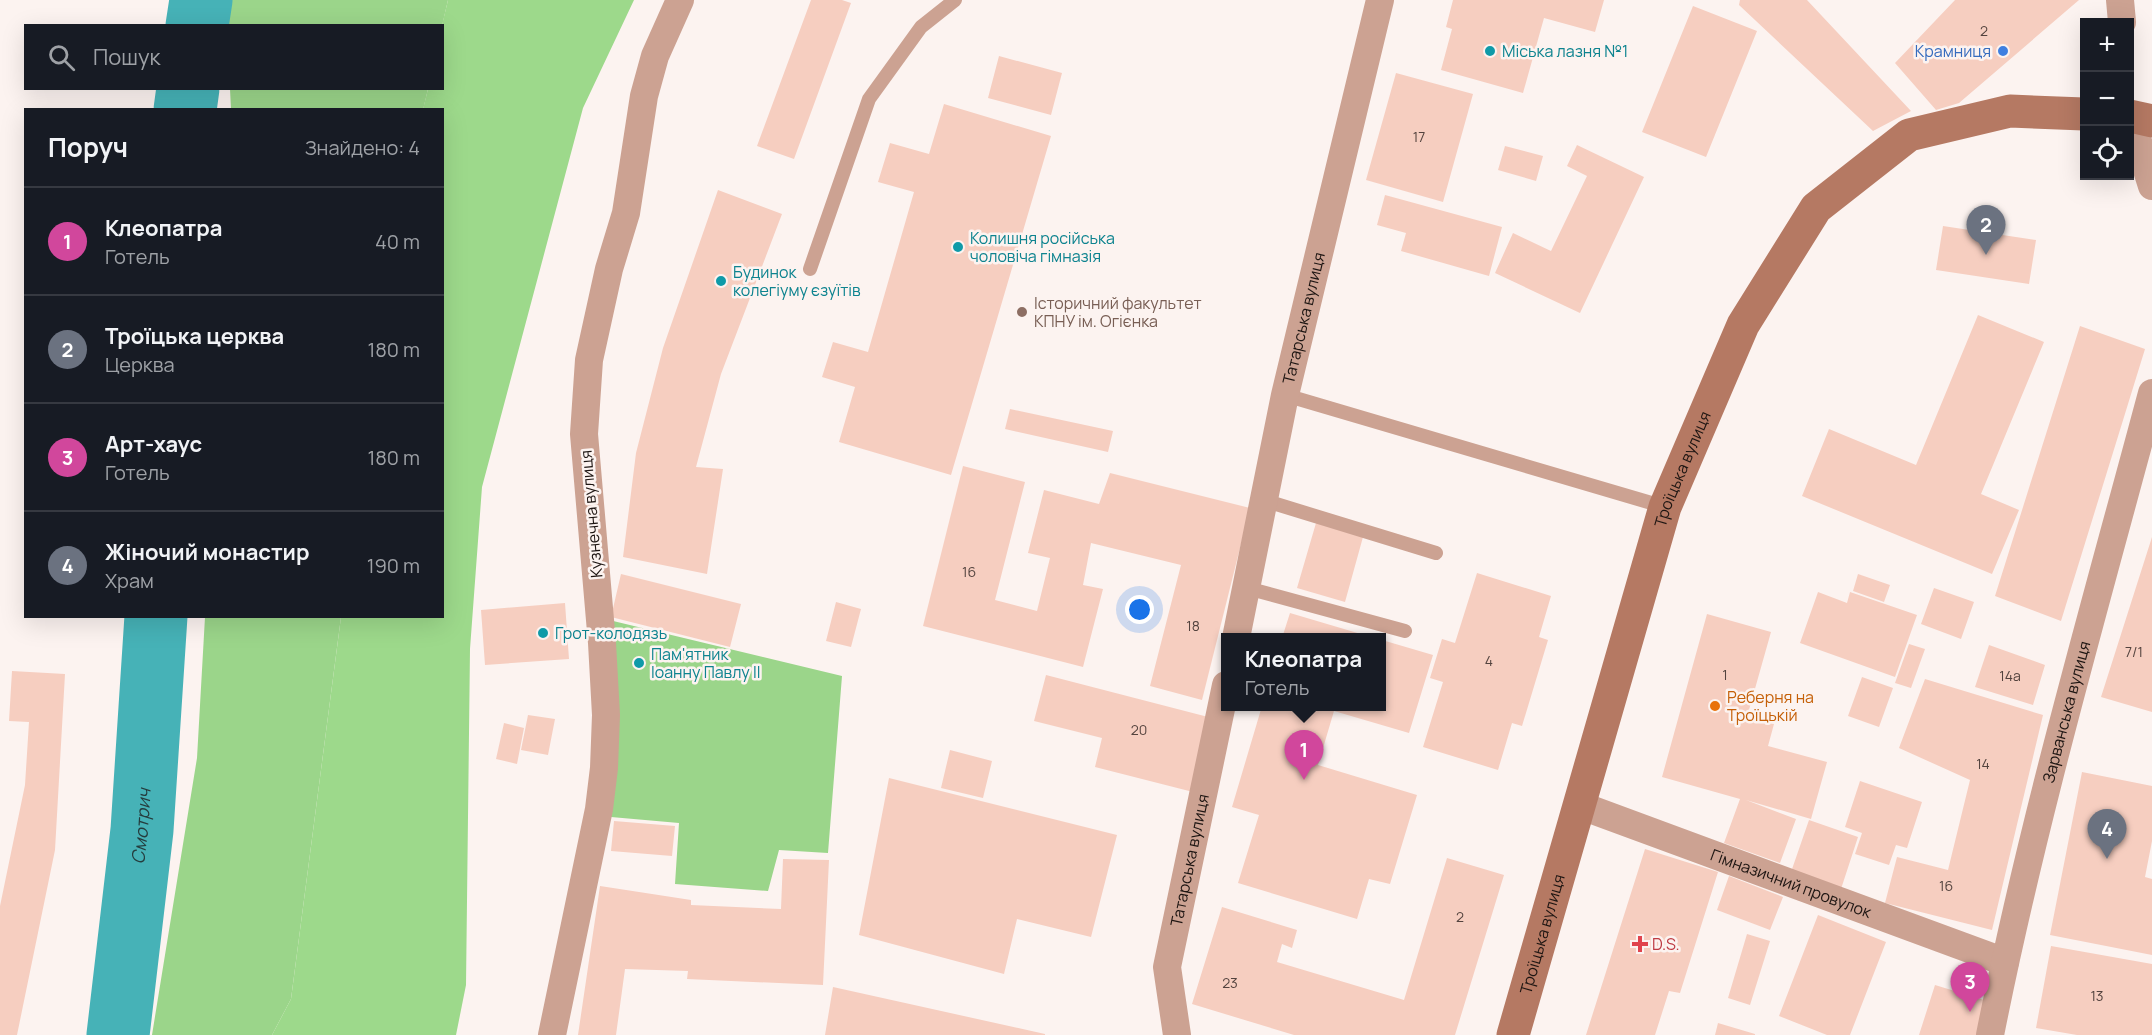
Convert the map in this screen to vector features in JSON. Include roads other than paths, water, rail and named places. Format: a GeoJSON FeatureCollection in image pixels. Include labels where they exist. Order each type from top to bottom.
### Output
{"type":"FeatureCollection","features":[{"type":"Feature","properties":{"kind":"main road","name":"Троїцька вулиця"},"geometry":{"type":"LineString","coordinates":[[1513,1035],[1665,507],[1743,325],[1816,208],[1909,135],[2010,111],[2080,114]]}},
{"type":"Feature","properties":{"kind":"main road"},"geometry":{"type":"LineString","coordinates":[[2134,117],[2152,121]]}},
{"type":"Feature","properties":{"kind":"street","name":"Кузнечна вулиця"},"geometry":{"type":"LineString","coordinates":[[552,1035],[598,809],[604,768],[606,715],[602,643],[584,434],[589,360],[609,269],[626,213],[644,96],[655,57],[680,0]]}},
{"type":"Feature","properties":{"kind":"street","name":"Татарська вулиця"},"geometry":{"type":"LineString","coordinates":[[1237,633],[1285,395],[1380,0]]}},
{"type":"Feature","properties":{"kind":"street"},"geometry":{"type":"LineString","coordinates":[[2120,0],[2122,18]]}},
{"type":"Feature","properties":{"kind":"street"},"geometry":{"type":"LineString","coordinates":[[2133,126],[2152,186]]}},
{"type":"Feature","properties":{"kind":"street","name":"Зарванська вулиця"},"geometry":{"type":"LineString","coordinates":[[1990,1035],[2005,962],[2065,718],[2152,393]]}},
{"type":"Feature","properties":{"kind":"street","name":"Татарська вулиця"},"geometry":{"type":"LineString","coordinates":[[1177,1035],[1167,967],[1221,709]]}},
{"type":"Feature","properties":{"kind":"street","name":"Гімназичний провулок"},"geometry":{"type":"LineString","coordinates":[[1579,805],[2005,962]]}},
{"type":"Feature","properties":{"kind":"lane"},"geometry":{"type":"LineString","coordinates":[[810,269],[869,99],[921,27],[955,0]]}},
{"type":"Feature","properties":{"kind":"lane"},"geometry":{"type":"LineString","coordinates":[[1285,395],[1665,507]]}},
{"type":"Feature","properties":{"kind":"lane"},"geometry":{"type":"LineString","coordinates":[[1263,500],[1436,553]]}},
{"type":"Feature","properties":{"kind":"lane"},"geometry":{"type":"LineString","coordinates":[[1247,588],[1405,631]]}},
{"type":"Feature","properties":{"kind":"waterway","name":"Смотрич"},"geometry":{"type":"LineString","coordinates":[[197,24],[201,0]]}},
{"type":"Feature","properties":{"kind":"waterway","name":"Смотрич"},"geometry":{"type":"LineString","coordinates":[[185,108],[188,90]]}},
{"type":"Feature","properties":{"kind":"waterway","name":"Смотрич"},"geometry":{"type":"LineString","coordinates":[[118,1035],[142,830],[156,618]]}},
{"type":"Feature","properties":{"kind":"place","name":"Міська лазня №1"},"geometry":{"type":"Point","coordinates":[1490,51]}},
{"type":"Feature","properties":{"kind":"place","name":"Крамниця"},"geometry":{"type":"Point","coordinates":[2003,51]}},
{"type":"Feature","properties":{"kind":"place","name":"Колишня російська чоловіча гімназія"},"geometry":{"type":"Point","coordinates":[958,247]}},
{"type":"Feature","properties":{"kind":"place","name":"Троїцька церква"},"geometry":{"type":"Point","coordinates":[1986,255]}},
{"type":"Feature","properties":{"kind":"place","name":"Будинок колегіуму єзуїтів"},"geometry":{"type":"Point","coordinates":[721,281]}},
{"type":"Feature","properties":{"kind":"place","name":"Історичний факультет КПНУ ім. Огієнка"},"geometry":{"type":"Point","coordinates":[1022,312]}},
{"type":"Feature","properties":{"kind":"place","name":"Грот-колодязь"},"geometry":{"type":"Point","coordinates":[543,633]}},
{"type":"Feature","properties":{"kind":"place","name":"Пам'ятник Iоанну Павлу II"},"geometry":{"type":"Point","coordinates":[639,663]}},
{"type":"Feature","properties":{"kind":"place","name":"Реберня на Троїцькій"},"geometry":{"type":"Point","coordinates":[1715,706]}},
{"type":"Feature","properties":{"kind":"place","name":"Клеопатра"},"geometry":{"type":"Point","coordinates":[1304,780]}},
{"type":"Feature","properties":{"kind":"place","name":"Жіночий монастир"},"geometry":{"type":"Point","coordinates":[2107,859]}},
{"type":"Feature","properties":{"kind":"place","name":"D.S."},"geometry":{"type":"Point","coordinates":[1640,944]}},
{"type":"Feature","properties":{"kind":"place","name":"Арт-хаус"},"geometry":{"type":"Point","coordinates":[1970,1012]}}]}
